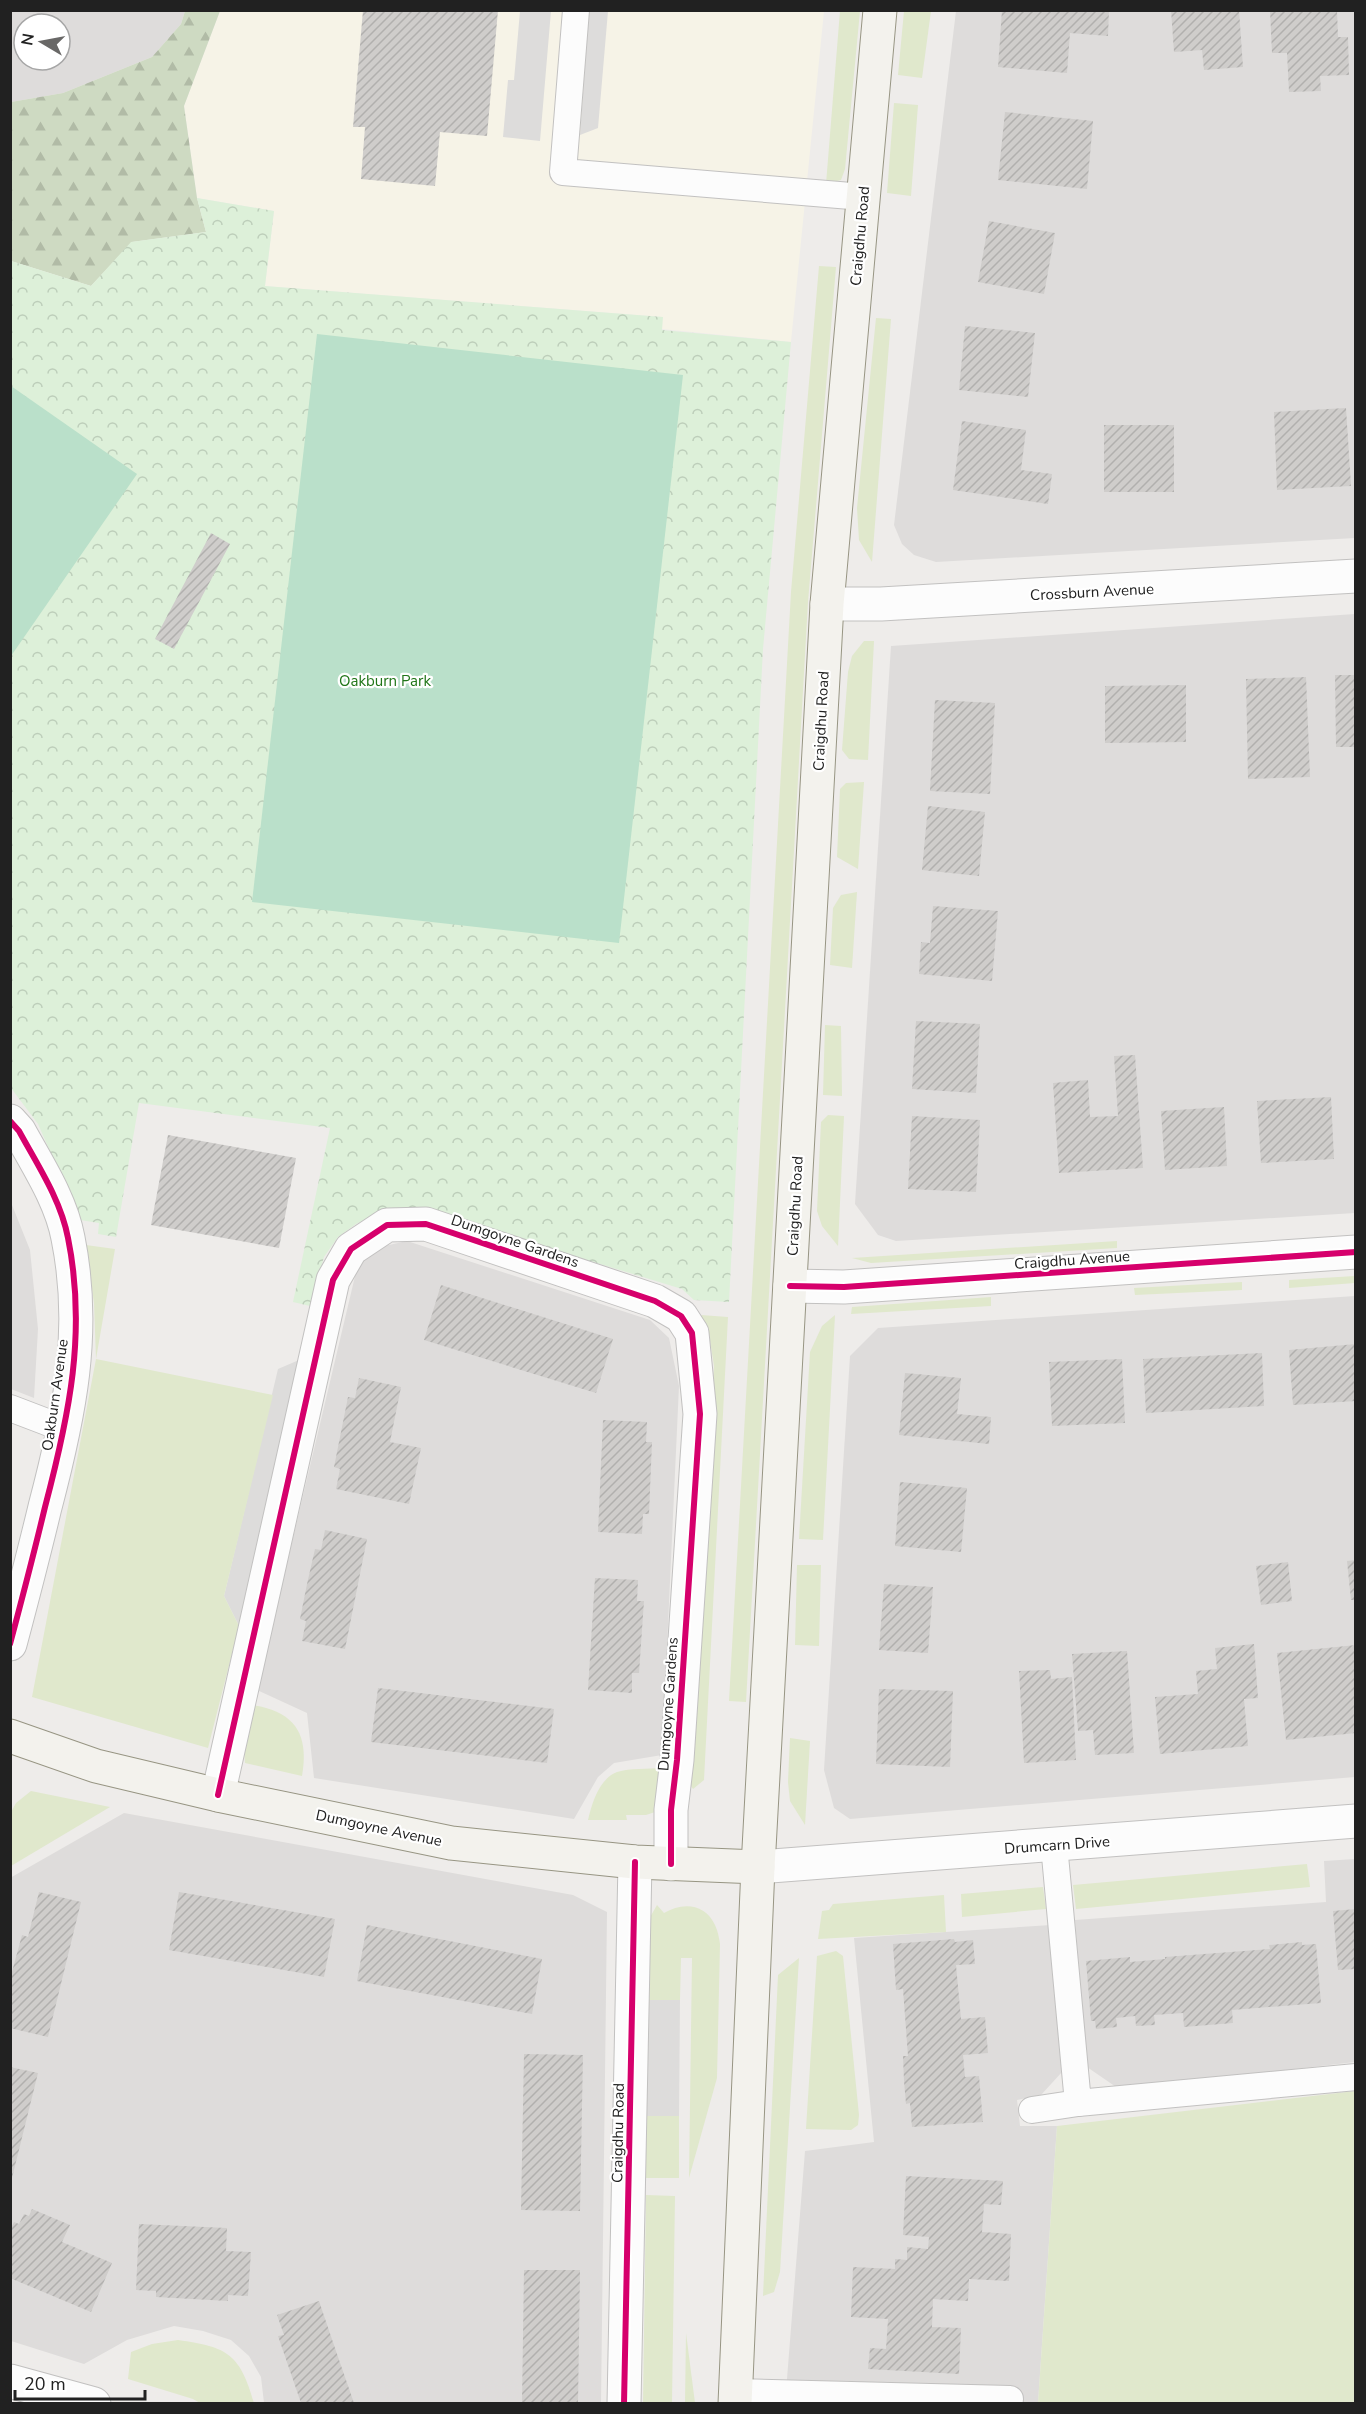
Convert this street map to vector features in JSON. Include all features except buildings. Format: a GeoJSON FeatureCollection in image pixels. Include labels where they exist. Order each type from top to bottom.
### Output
{"type":"FeatureCollection","features":[{"type":"Feature","properties":{"kind":"main road","name":"Craigdhu Road"},"geometry":{"type":"LineString","coordinates":[[735,2398],[758,1867],[827,604],[880,10]]}},
{"type":"Feature","properties":{"kind":"main road","name":"Dumgoyne Avenue"},"geometry":{"type":"LineString","coordinates":[[10,1736],[96,1766],[218,1795],[451,1843],[635,1862],[758,1867]]}},
{"type":"Feature","properties":{"kind":"street","name":"Crossburn Avenue"},"geometry":{"type":"LineString","coordinates":[[827,604],[893,603],[1356,576]]}},
{"type":"Feature","properties":{"kind":"street","name":"Oakburn Avenue"},"geometry":{"type":"LineString","coordinates":[[10,1122],[19,1131],[57,1204],[68,1236],[77,1307],[75,1361],[65,1430],[10,1644]]}},
{"type":"Feature","properties":{"kind":"street","name":"Dumgoyne Gardens"},"geometry":{"type":"LineString","coordinates":[[218,1795],[333,1280],[351,1249],[387,1225],[426,1224],[655,1301],[681,1316],[692,1333],[700,1414],[677,1760],[671,1810],[671,1864]]}},
{"type":"Feature","properties":{"kind":"street","name":"Craigdhu Avenue"},"geometry":{"type":"LineString","coordinates":[[790,1286],[844,1287],[1356,1252]]}},
{"type":"Feature","properties":{"kind":"street","name":"Drumcarn Drive"},"geometry":{"type":"LineString","coordinates":[[758,1867],[1356,1821]]}},
{"type":"Feature","properties":{"kind":"street","name":"Craigdhu Road"},"geometry":{"type":"LineString","coordinates":[[624,2403],[635,1862]]}},
{"type":"Feature","properties":{"kind":"street"},"geometry":{"type":"LineString","coordinates":[[10,2381],[94,2403]]}},
{"type":"Feature","properties":{"kind":"lane"},"geometry":{"type":"LineString","coordinates":[[576,10],[563,172],[863,197]]}},
{"type":"Feature","properties":{"kind":"lane"},"geometry":{"type":"LineString","coordinates":[[10,1408],[65,1430]]}},
{"type":"Feature","properties":{"kind":"lane"},"geometry":{"type":"LineString","coordinates":[[1054,1845],[1078,2103]]}},
{"type":"Feature","properties":{"kind":"lane"},"geometry":{"type":"LineString","coordinates":[[1032,2110],[1078,2103],[1356,2077]]}},
{"type":"Feature","properties":{"kind":"lane"},"geometry":{"type":"LineString","coordinates":[[735,2398],[1010,2399]]}},
{"type":"Feature","properties":{"kind":"shaded area"},"geometry":{"type":"Polygon","coordinates":[[[11,11],[185,11],[181,24],[152,57],[63,93],[11,102],[11,11]]]}},
{"type":"Feature","properties":{"kind":"shaded area"},"geometry":{"type":"Polygon","coordinates":[[[220,11],[824,11],[791,342],[662,329],[662,317],[265,286],[274,211],[197,198],[184,106],[220,11]]]}},
{"type":"Feature","properties":{"kind":"shaded area"},"geometry":{"type":"Polygon","coordinates":[[[520,11],[551,11],[540,141],[503,137],[508,80],[514,80],[520,11]]]}},
{"type":"Feature","properties":{"kind":"shaded area"},"geometry":{"type":"Polygon","coordinates":[[[589,11],[608,11],[598,128],[580,135],[589,11]]]}},
{"type":"Feature","properties":{"kind":"shaded area"},"geometry":{"type":"Polygon","coordinates":[[[956,11],[1355,11],[1355,538],[936,562],[914,555],[902,544],[894,525],[956,11]]]}},
{"type":"Feature","properties":{"kind":"shaded area"},"geometry":{"type":"Polygon","coordinates":[[[1355,614],[1355,1213],[896,1241],[878,1235],[855,1204],[891,646],[1355,614]]]}},
{"type":"Feature","properties":{"kind":"shaded area"},"geometry":{"type":"Polygon","coordinates":[[[10,1200],[30,1250],[38,1329],[34,1398],[11,1389],[10,1200]]]}},
{"type":"Feature","properties":{"kind":"shaded area"},"geometry":{"type":"Polygon","coordinates":[[[407,1241],[650,1320],[669,1338],[679,1386],[662,1755],[614,1763],[598,1777],[574,1819],[314,1778],[307,1713],[257,1690],[356,1272],[371,1249],[407,1241]]]}},
{"type":"Feature","properties":{"kind":"shaded area"},"geometry":{"type":"Polygon","coordinates":[[[1355,1296],[1355,1777],[850,1819],[834,1808],[824,1770],[850,1356],[878,1328],[1355,1296]]]}},
{"type":"Feature","properties":{"kind":"shaded area"},"geometry":{"type":"Polygon","coordinates":[[[299,1360],[239,1626],[224,1596],[278,1369],[299,1360]]]}},
{"type":"Feature","properties":{"kind":"shaded area"},"geometry":{"type":"Polygon","coordinates":[[[124,1813],[573,1895],[607,1912],[601,2403],[264,2403],[261,2377],[249,2356],[231,2340],[203,2331],[174,2326],[127,2340],[84,2364],[11,2341],[10,1878],[124,1813]]]}},
{"type":"Feature","properties":{"kind":"shaded area"},"geometry":{"type":"Polygon","coordinates":[[[1355,1859],[1355,2062],[1119,2089],[1087,2067],[1075,1920],[1326,1902],[1324,1861],[1355,1859]]]}},
{"type":"Feature","properties":{"kind":"shaded area"},"geometry":{"type":"Polygon","coordinates":[[[1051,1925],[1062,2072],[1041,2095],[1017,2100],[1020,2126],[1057,2126],[1038,2403],[785,2404],[805,2151],[874,2142],[854,1938],[1051,1925]]]}},
{"type":"Feature","properties":{"kind":"shaded area"},"geometry":{"type":"Polygon","coordinates":[[[647,2000],[680,2000],[679,2116],[646,2116],[647,2000]]]}},
{"type":"Feature","properties":{"kind":"green space"},"geometry":{"type":"Polygon","coordinates":[[[185,11],[220,11],[184,106],[197,198],[206,232],[132,242],[91,286],[11,261],[11,102],[63,93],[152,57],[181,24],[185,11]]]}},
{"type":"Feature","properties":{"kind":"green space"},"geometry":{"type":"Polygon","coordinates":[[[840,11],[860,11],[845,169],[841,180],[826,184],[840,11]]]}},
{"type":"Feature","properties":{"kind":"green space"},"geometry":{"type":"Polygon","coordinates":[[[904,11],[931,11],[922,78],[898,75],[904,11]]]}},
{"type":"Feature","properties":{"kind":"green space"},"geometry":{"type":"Polygon","coordinates":[[[894,103],[918,105],[911,196],[887,193],[894,103]]]}},
{"type":"Feature","properties":{"kind":"green space","name":"Oakburn Park"},"geometry":{"type":"Polygon","coordinates":[[[197,198],[274,211],[265,286],[663,317],[662,330],[791,342],[763,649],[729,1302],[694,1300],[682,1289],[433,1213],[391,1208],[356,1224],[338,1237],[324,1257],[310,1306],[293,1302],[330,1128],[139,1103],[116,1237],[98,1234],[99,1223],[80,1220],[38,1124],[11,1088],[11,261],[91,286],[131,242],[206,232],[197,198]]]}},
{"type":"Feature","properties":{"kind":"green space"},"geometry":{"type":"Polygon","coordinates":[[[819,266],[836,267],[808,602],[746,1702],[729,1701],[791,592],[819,266]]]}},
{"type":"Feature","properties":{"kind":"green space"},"geometry":{"type":"Polygon","coordinates":[[[876,318],[891,319],[872,562],[859,540],[857,508],[876,318]]]}},
{"type":"Feature","properties":{"kind":"green space"},"geometry":{"type":"Polygon","coordinates":[[[317,334],[683,375],[619,943],[252,902],[317,334]]]}},
{"type":"Feature","properties":{"kind":"green space"},"geometry":{"type":"Polygon","coordinates":[[[11,386],[137,474],[11,656],[11,386]]]}},
{"type":"Feature","properties":{"kind":"green space"},"geometry":{"type":"Polygon","coordinates":[[[864,641],[874,641],[868,760],[849,759],[842,750],[848,672],[852,656],[864,641]]]}},
{"type":"Feature","properties":{"kind":"green space"},"geometry":{"type":"Polygon","coordinates":[[[864,782],[858,869],[837,857],[840,789],[846,783],[864,782]]]}},
{"type":"Feature","properties":{"kind":"green space"},"geometry":{"type":"Polygon","coordinates":[[[857,892],[852,968],[830,965],[833,908],[841,895],[857,892]]]}},
{"type":"Feature","properties":{"kind":"green space"},"geometry":{"type":"Polygon","coordinates":[[[825,1025],[841,1026],[842,1096],[823,1095],[825,1025]]]}},
{"type":"Feature","properties":{"kind":"green space"},"geometry":{"type":"Polygon","coordinates":[[[828,1115],[844,1116],[838,1246],[822,1226],[817,1211],[821,1122],[828,1115]]]}},
{"type":"Feature","properties":{"kind":"green space"},"geometry":{"type":"Polygon","coordinates":[[[1117,1241],[1117,1248],[871,1263],[852,1258],[1117,1241]]]}},
{"type":"Feature","properties":{"kind":"green space"},"geometry":{"type":"Polygon","coordinates":[[[86,1245],[115,1249],[96,1359],[94,1303],[86,1245]]]}},
{"type":"Feature","properties":{"kind":"green space"},"geometry":{"type":"Polygon","coordinates":[[[1355,1276],[1355,1283],[1289,1288],[1289,1280],[1355,1276]]]}},
{"type":"Feature","properties":{"kind":"green space"},"geometry":{"type":"Polygon","coordinates":[[[1242,1282],[1242,1290],[1135,1295],[1134,1288],[1242,1282]]]}},
{"type":"Feature","properties":{"kind":"green space"},"geometry":{"type":"Polygon","coordinates":[[[991,1297],[991,1306],[851,1314],[852,1307],[991,1297]]]}},
{"type":"Feature","properties":{"kind":"green space"},"geometry":{"type":"Polygon","coordinates":[[[701,1315],[728,1317],[704,1780],[693,1789],[688,1773],[695,1742],[714,1366],[709,1334],[701,1315]]]}},
{"type":"Feature","properties":{"kind":"green space"},"geometry":{"type":"Polygon","coordinates":[[[835,1315],[823,1540],[799,1539],[810,1352],[822,1326],[835,1315]]]}},
{"type":"Feature","properties":{"kind":"green space"},"geometry":{"type":"Polygon","coordinates":[[[96,1359],[273,1395],[224,1596],[239,1626],[208,1748],[32,1697],[96,1359]]]}},
{"type":"Feature","properties":{"kind":"green space"},"geometry":{"type":"Polygon","coordinates":[[[797,1565],[821,1565],[819,1646],[795,1645],[797,1565]]]}},
{"type":"Feature","properties":{"kind":"green space"},"geometry":{"type":"Polygon","coordinates":[[[253,1705],[280,1713],[296,1728],[301,1737],[303,1749],[302,1776],[245,1763],[244,1750],[253,1705]]]}},
{"type":"Feature","properties":{"kind":"green space"},"geometry":{"type":"Polygon","coordinates":[[[790,1738],[810,1741],[805,1825],[790,1801],[788,1782],[790,1738]]]}},
{"type":"Feature","properties":{"kind":"green space"},"geometry":{"type":"Polygon","coordinates":[[[661,1768],[658,1811],[646,1815],[626,1815],[627,1820],[588,1820],[597,1792],[611,1775],[628,1770],[661,1768]]]}},
{"type":"Feature","properties":{"kind":"green space"},"geometry":{"type":"Polygon","coordinates":[[[31,1791],[110,1807],[11,1866],[11,1812],[16,1803],[31,1791]]]}},
{"type":"Feature","properties":{"kind":"green space"},"geometry":{"type":"Polygon","coordinates":[[[1307,1864],[1310,1887],[1076,1909],[1073,1885],[1307,1864]]]}},
{"type":"Feature","properties":{"kind":"green space"},"geometry":{"type":"Polygon","coordinates":[[[1043,1887],[1046,1909],[962,1917],[961,1894],[1043,1887]]]}},
{"type":"Feature","properties":{"kind":"green space"},"geometry":{"type":"Polygon","coordinates":[[[944,1895],[946,1932],[818,1939],[822,1911],[829,1910],[833,1904],[944,1895]]]}},
{"type":"Feature","properties":{"kind":"green space"},"geometry":{"type":"Polygon","coordinates":[[[657,1905],[664,1913],[685,1906],[705,1912],[715,1925],[720,1944],[717,2078],[689,2178],[692,1958],[681,1958],[680,2000],[648,2000],[649,1919],[657,1905]]]}},
{"type":"Feature","properties":{"kind":"green space"},"geometry":{"type":"Polygon","coordinates":[[[836,1951],[843,1956],[859,2115],[858,2125],[851,2130],[806,2129],[817,1956],[836,1951]]]}},
{"type":"Feature","properties":{"kind":"green space"},"geometry":{"type":"Polygon","coordinates":[[[799,1958],[780,2272],[774,2292],[763,2296],[778,1975],[799,1958]]]}},
{"type":"Feature","properties":{"kind":"green space"},"geometry":{"type":"Polygon","coordinates":[[[1355,2091],[1355,2403],[1038,2403],[1057,2126],[1355,2091]]]}},
{"type":"Feature","properties":{"kind":"green space"},"geometry":{"type":"Polygon","coordinates":[[[646,2116],[679,2116],[679,2178],[645,2178],[646,2116]]]}},
{"type":"Feature","properties":{"kind":"green space"},"geometry":{"type":"Polygon","coordinates":[[[646,2195],[675,2196],[672,2403],[643,2403],[646,2195]]]}},
{"type":"Feature","properties":{"kind":"green space"},"geometry":{"type":"Polygon","coordinates":[[[686,2333],[695,2403],[685,2403],[686,2333]]]}},
{"type":"Feature","properties":{"kind":"green space"},"geometry":{"type":"Polygon","coordinates":[[[178,2340],[209,2346],[229,2356],[243,2373],[254,2403],[200,2403],[128,2379],[131,2352],[152,2344],[178,2340]]]}},
{"type":"Feature","properties":{"kind":"cycle path"},"geometry":{"type":"LineString","coordinates":[[10,1121],[19,1131],[48,1183],[65,1224],[76,1307],[73,1374],[68,1407],[10,1644]]}},
{"type":"Feature","properties":{"kind":"cycle path"},"geometry":{"type":"LineString","coordinates":[[218,1795],[333,1280],[351,1249],[387,1225],[426,1224],[655,1301],[681,1316],[692,1333],[700,1414],[677,1760],[671,1810],[671,1864]]}},
{"type":"Feature","properties":{"kind":"cycle path"},"geometry":{"type":"LineString","coordinates":[[790,1286],[844,1287],[1356,1252]]}},
{"type":"Feature","properties":{"kind":"cycle path"},"geometry":{"type":"LineString","coordinates":[[624,2404],[635,1862]]}}]}
